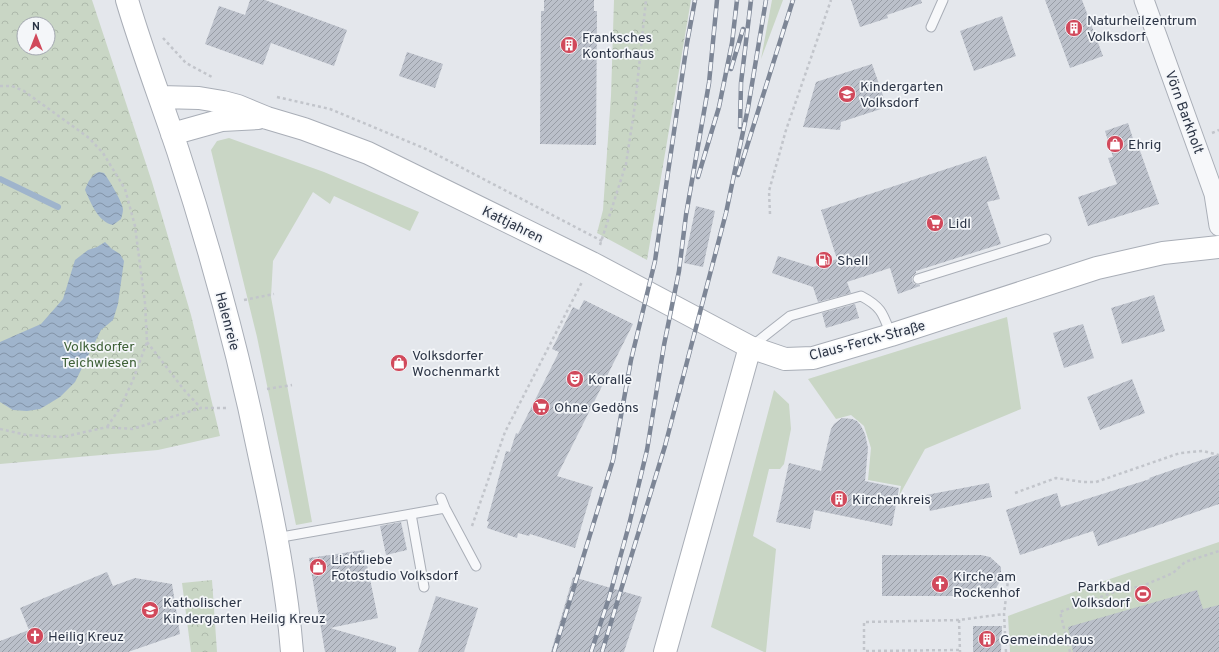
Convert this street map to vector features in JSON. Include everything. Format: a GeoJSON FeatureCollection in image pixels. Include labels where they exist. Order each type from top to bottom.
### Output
{"type":"FeatureCollection","features":[{"type":"Feature","properties":{"kind":"street","name":"Halenreie"},"geometry":{"type":"LineString","coordinates":[[127,0],[172,134],[224,305],[247,393],[276,538],[292,652]]}},
{"type":"Feature","properties":{"kind":"street","name":"Vörn Barkholt"},"geometry":{"type":"LineString","coordinates":[[1144,0],[1214,194],[1219,226]]}},
{"type":"Feature","properties":{"kind":"street","name":"Kattjahren"},"geometry":{"type":"LineString","coordinates":[[160,97],[211,100],[238,106],[267,118],[304,129],[379,158],[592,263],[750,347]]}},
{"type":"Feature","properties":{"kind":"street","name":"Kattjahren"},"geometry":{"type":"LineString","coordinates":[[172,134],[222,120],[267,118]]}},
{"type":"Feature","properties":{"kind":"street","name":"Claus-Ferck-Straße"},"geometry":{"type":"LineString","coordinates":[[750,347],[785,359],[813,358],[891,335],[1097,268],[1163,253],[1219,247]]}},
{"type":"Feature","properties":{"kind":"street"},"geometry":{"type":"LineString","coordinates":[[665,652],[750,347]]}},
{"type":"Feature","properties":{"kind":"lane"},"geometry":{"type":"LineString","coordinates":[[931,27],[943,0]]}},
{"type":"Feature","properties":{"kind":"lane"},"geometry":{"type":"LineString","coordinates":[[918,279],[1046,239]]}},
{"type":"Feature","properties":{"kind":"lane"},"geometry":{"type":"LineString","coordinates":[[750,347],[790,316],[861,296],[874,303],[882,312],[891,335]]}},
{"type":"Feature","properties":{"kind":"lane"},"geometry":{"type":"LineString","coordinates":[[441,498],[476,566]]}},
{"type":"Feature","properties":{"kind":"lane"},"geometry":{"type":"LineString","coordinates":[[276,538],[445,508]]}},
{"type":"Feature","properties":{"kind":"lane"},"geometry":{"type":"LineString","coordinates":[[410,514],[424,587]]}},
{"type":"Feature","properties":{"kind":"path"},"geometry":{"type":"LineString","coordinates":[[465,546],[505,432],[602,241],[626,164],[635,105],[646,0]]}},
{"type":"Feature","properties":{"kind":"path"},"geometry":{"type":"LineString","coordinates":[[770,214],[769,191],[784,137],[831,0]]}},
{"type":"Feature","properties":{"kind":"path"},"geometry":{"type":"LineString","coordinates":[[0,86],[12,86],[24,90],[89,138],[103,153],[120,179],[128,198],[135,226],[145,302],[147,342],[133,380],[120,408],[107,427]]}},
{"type":"Feature","properties":{"kind":"path"},"geometry":{"type":"LineString","coordinates":[[224,305],[274,294]]}},
{"type":"Feature","properties":{"kind":"path"},"geometry":{"type":"LineString","coordinates":[[0,429],[27,435],[63,437],[107,427],[132,429],[201,408],[185,391],[147,342]]}},
{"type":"Feature","properties":{"kind":"path"},"geometry":{"type":"LineString","coordinates":[[247,393],[292,385]]}},
{"type":"Feature","properties":{"kind":"path"},"geometry":{"type":"LineString","coordinates":[[1015,493],[1056,478],[1083,482],[1096,482],[1180,453],[1203,451],[1219,455]]}},
{"type":"Feature","properties":{"kind":"path"},"geometry":{"type":"LineString","coordinates":[[1070,652],[1060,612],[1125,588],[1140,587],[1173,573],[1185,562],[1219,551]]}},
{"type":"Feature","properties":{"kind":"path"},"geometry":{"type":"LineString","coordinates":[[1006,652],[1004,614],[1010,572]]}},
{"type":"Feature","properties":{"kind":"path"},"geometry":{"type":"LineString","coordinates":[[960,620],[960,651],[864,651],[864,622],[960,620],[1004,614]]}},
{"type":"Feature","properties":{"kind":"green space","name":"Volksdorfer Teichwiesen"},"geometry":{"type":"Polygon","coordinates":[[[0,0],[92,0],[152,182],[191,315],[220,436],[158,450],[0,464],[0,0]]]}},
{"type":"Feature","properties":{"kind":"green space"},"geometry":{"type":"Polygon","coordinates":[[[614,0],[691,0],[647,260],[597,233],[603,210],[611,96],[614,0]]]}},
{"type":"Feature","properties":{"kind":"green space"},"geometry":{"type":"Polygon","coordinates":[[[772,0],[783,0],[761,59],[772,0]]]}},
{"type":"Feature","properties":{"kind":"green space"},"geometry":{"type":"Polygon","coordinates":[[[229,138],[324,172],[419,212],[410,231],[334,196],[330,204],[313,192],[273,261],[271,297],[312,522],[296,525],[257,337],[211,150],[217,141],[229,138]]]}},
{"type":"Feature","properties":{"kind":"green space"},"geometry":{"type":"Polygon","coordinates":[[[1007,317],[1021,409],[925,449],[899,496],[901,486],[868,480],[871,448],[864,426],[851,415],[836,419],[808,379],[1007,317]]]}},
{"type":"Feature","properties":{"kind":"green space"},"geometry":{"type":"Polygon","coordinates":[[[774,390],[789,404],[791,429],[784,464],[780,469],[769,469],[753,536],[776,549],[766,652],[764,652],[711,627],[774,390]]]}},
{"type":"Feature","properties":{"kind":"green space","name":"Parkbad Volksdorf"},"geometry":{"type":"Polygon","coordinates":[[[1219,542],[1219,652],[1010,652],[1008,616],[1101,582],[1219,542]]]}},
{"type":"Feature","properties":{"kind":"green space"},"geometry":{"type":"Polygon","coordinates":[[[212,580],[217,652],[191,652],[182,583],[212,580]]]}},
{"type":"Feature","properties":{"kind":"water"},"geometry":{"type":"Polygon","coordinates":[[[99,172],[104,173],[122,205],[123,210],[121,219],[113,225],[103,220],[99,216],[85,190],[92,177],[99,172]]]}},
{"type":"Feature","properties":{"kind":"water"},"geometry":{"type":"Polygon","coordinates":[[[105,242],[120,254],[124,261],[118,304],[113,320],[101,330],[75,382],[60,397],[40,409],[27,411],[13,410],[0,402],[0,342],[41,324],[63,299],[75,260],[88,250],[105,242]]]}},
{"type":"Feature","properties":{"kind":"building"},"geometry":{"type":"Polygon","coordinates":[[[250,0],[265,0],[347,30],[334,66],[271,43],[263,65],[205,44],[219,6],[245,15],[250,0]]]}},
{"type":"Feature","properties":{"kind":"building","name":"Franksches Kontorhaus"},"geometry":{"type":"Polygon","coordinates":[[[544,0],[594,0],[594,11],[597,11],[596,145],[540,144],[541,11],[544,11],[544,0]]]}},
{"type":"Feature","properties":{"kind":"building"},"geometry":{"type":"Polygon","coordinates":[[[851,0],[921,0],[922,3],[887,15],[888,18],[860,27],[851,0]]]}},
{"type":"Feature","properties":{"kind":"building","name":"Naturheilzentrum Volksdorf"},"geometry":{"type":"Polygon","coordinates":[[[1045,0],[1082,0],[1103,56],[1070,68],[1045,0]]]}},
{"type":"Feature","properties":{"kind":"building"},"geometry":{"type":"Polygon","coordinates":[[[1002,16],[1016,56],[974,71],[960,31],[1002,16]]]}},
{"type":"Feature","properties":{"kind":"building"},"geometry":{"type":"Polygon","coordinates":[[[407,52],[443,64],[435,88],[399,76],[407,52]]]}},
{"type":"Feature","properties":{"kind":"building","name":"Kindergarten Volksdorf"},"geometry":{"type":"Polygon","coordinates":[[[872,64],[887,107],[841,122],[840,130],[803,127],[816,82],[872,64]]]}},
{"type":"Feature","properties":{"kind":"building"},"geometry":{"type":"Polygon","coordinates":[[[1128,123],[1136,148],[1139,148],[1159,204],[1088,226],[1078,197],[1117,184],[1108,158],[1113,157],[1105,131],[1128,123]]]}},
{"type":"Feature","properties":{"kind":"building","name":"Lidl"},"geometry":{"type":"Polygon","coordinates":[[[986,156],[1000,199],[987,202],[1001,244],[916,271],[912,277],[912,281],[914,284],[920,286],[898,294],[890,268],[847,282],[851,293],[818,302],[813,287],[772,273],[778,256],[813,267],[837,259],[821,210],[986,156]]]}},
{"type":"Feature","properties":{"kind":"building"},"geometry":{"type":"Polygon","coordinates":[[[696,206],[715,211],[703,267],[684,263],[696,206]]]}},
{"type":"Feature","properties":{"kind":"building"},"geometry":{"type":"Polygon","coordinates":[[[1154,295],[1165,331],[1122,344],[1111,308],[1154,295]]]}},
{"type":"Feature","properties":{"kind":"building"},"geometry":{"type":"Polygon","coordinates":[[[584,300],[633,324],[557,476],[593,487],[575,548],[530,534],[529,536],[518,533],[517,538],[487,528],[489,522],[487,521],[506,451],[510,452],[516,433],[518,434],[559,352],[552,349],[573,307],[579,310],[584,300]]]}},
{"type":"Feature","properties":{"kind":"building"},"geometry":{"type":"Polygon","coordinates":[[[855,304],[859,318],[826,328],[822,313],[855,304]]]}},
{"type":"Feature","properties":{"kind":"building"},"geometry":{"type":"Polygon","coordinates":[[[1083,324],[1094,358],[1064,368],[1053,333],[1083,324]]]}},
{"type":"Feature","properties":{"kind":"building"},"geometry":{"type":"Polygon","coordinates":[[[1132,379],[1145,413],[1100,430],[1087,397],[1132,379]]]}},
{"type":"Feature","properties":{"kind":"building","name":"Kirchenkreis"},"geometry":{"type":"Polygon","coordinates":[[[842,418],[857,421],[865,434],[868,448],[865,481],[899,488],[892,526],[814,510],[810,529],[776,522],[789,463],[821,471],[831,429],[834,424],[842,418]]]}},
{"type":"Feature","properties":{"kind":"building"},"geometry":{"type":"Polygon","coordinates":[[[1219,454],[1219,504],[1098,546],[1093,531],[1020,555],[1006,510],[1057,493],[1061,507],[1150,479],[1149,478],[1219,454]]]}},
{"type":"Feature","properties":{"kind":"building"},"geometry":{"type":"Polygon","coordinates":[[[989,483],[992,497],[930,511],[926,495],[989,483]]]}},
{"type":"Feature","properties":{"kind":"building"},"geometry":{"type":"Polygon","coordinates":[[[401,522],[407,550],[386,555],[380,526],[401,522]]]}},
{"type":"Feature","properties":{"kind":"building"},"geometry":{"type":"Polygon","coordinates":[[[364,550],[378,618],[330,628],[396,647],[396,652],[325,652],[309,558],[364,550]]]}},
{"type":"Feature","properties":{"kind":"building","name":"Kirche am Rockenhof"},"geometry":{"type":"Polygon","coordinates":[[[882,555],[981,555],[990,557],[1001,567],[1001,580],[996,588],[990,593],[981,596],[882,596],[882,555]]]}},
{"type":"Feature","properties":{"kind":"building"},"geometry":{"type":"Polygon","coordinates":[[[107,572],[113,586],[135,578],[172,584],[180,634],[128,652],[0,652],[0,641],[29,630],[20,608],[107,572]]]}},
{"type":"Feature","properties":{"kind":"building"},"geometry":{"type":"Polygon","coordinates":[[[573,577],[642,597],[624,652],[551,652],[573,577]]]}},
{"type":"Feature","properties":{"kind":"building"},"geometry":{"type":"Polygon","coordinates":[[[1197,590],[1203,609],[1219,605],[1219,652],[1073,652],[1068,627],[1197,590]]]}},
{"type":"Feature","properties":{"kind":"building"},"geometry":{"type":"Polygon","coordinates":[[[436,596],[478,608],[464,652],[418,652],[436,596]]]}},
{"type":"Feature","properties":{"kind":"building","name":"Gemeindehaus"},"geometry":{"type":"Polygon","coordinates":[[[973,626],[1002,626],[1001,652],[973,652],[973,626]]]}},
{"type":"Feature","properties":{"kind":"waterway"},"geometry":{"type":"LineString","coordinates":[[0,179],[58,207]]}},
{"type":"Feature","properties":{"kind":"railway"},"geometry":{"type":"LineString","coordinates":[[554,652],[613,460],[631,360],[655,261],[687,43],[695,0]]}},
{"type":"Feature","properties":{"kind":"railway"},"geometry":{"type":"LineString","coordinates":[[591,652],[609,598],[629,525],[647,450],[664,345],[679,271],[686,215],[709,83],[717,0]]}},
{"type":"Feature","properties":{"kind":"railway"},"geometry":{"type":"LineString","coordinates":[[698,177],[719,107],[732,43],[737,0]]}},
{"type":"Feature","properties":{"kind":"railway"},"geometry":{"type":"LineString","coordinates":[[740,127],[741,83],[751,0]]}},
{"type":"Feature","properties":{"kind":"railway"},"geometry":{"type":"LineString","coordinates":[[602,652],[665,446],[726,213],[748,108],[766,0]]}},
{"type":"Feature","properties":{"kind":"railway"},"geometry":{"type":"LineString","coordinates":[[738,175],[793,0]]}},
{"type":"Feature","properties":{"kind":"railway"},"geometry":{"type":"LineString","coordinates":[[731,69],[743,29]]}},
{"type":"Feature","properties":{"kind":"place","name":"Naturheilzentrum Volksdorf"},"geometry":{"type":"Point","coordinates":[1074,28]}},
{"type":"Feature","properties":{"kind":"place","name":"Franksches Kontorhaus"},"geometry":{"type":"Point","coordinates":[569,45]}},
{"type":"Feature","properties":{"kind":"place","name":"Kindergarten Volksdorf"},"geometry":{"type":"Point","coordinates":[847,94]}},
{"type":"Feature","properties":{"kind":"place","name":"Ehrig"},"geometry":{"type":"Point","coordinates":[1115,144]}},
{"type":"Feature","properties":{"kind":"place","name":"Lidl"},"geometry":{"type":"Point","coordinates":[935,223]}},
{"type":"Feature","properties":{"kind":"place","name":"Shell"},"geometry":{"type":"Point","coordinates":[824,260]}},
{"type":"Feature","properties":{"kind":"place","name":"Volksdorfer Wochenmarkt"},"geometry":{"type":"Point","coordinates":[399,363]}},
{"type":"Feature","properties":{"kind":"place","name":"Koralle"},"geometry":{"type":"Point","coordinates":[575,379]}},
{"type":"Feature","properties":{"kind":"place","name":"Ohne Gedöns"},"geometry":{"type":"Point","coordinates":[541,407]}},
{"type":"Feature","properties":{"kind":"place","name":"Kirchenkreis"},"geometry":{"type":"Point","coordinates":[839,499]}},
{"type":"Feature","properties":{"kind":"place","name":"Lichtliebe Fotostudio Volksdorf"},"geometry":{"type":"Point","coordinates":[318,567]}},
{"type":"Feature","properties":{"kind":"place","name":"Kirche am Rockenhof"},"geometry":{"type":"Point","coordinates":[940,584]}},
{"type":"Feature","properties":{"kind":"place","name":"Parkbad Volksdorf"},"geometry":{"type":"Point","coordinates":[1143,594]}},
{"type":"Feature","properties":{"kind":"place","name":"Katholischer Kindergarten Heilig Kreuz"},"geometry":{"type":"Point","coordinates":[150,610]}},
{"type":"Feature","properties":{"kind":"place","name":"Heilig Kreuz"},"geometry":{"type":"Point","coordinates":[35,636]}},
{"type":"Feature","properties":{"kind":"place","name":"Gemeindehaus"},"geometry":{"type":"Point","coordinates":[987,639]}}]}
